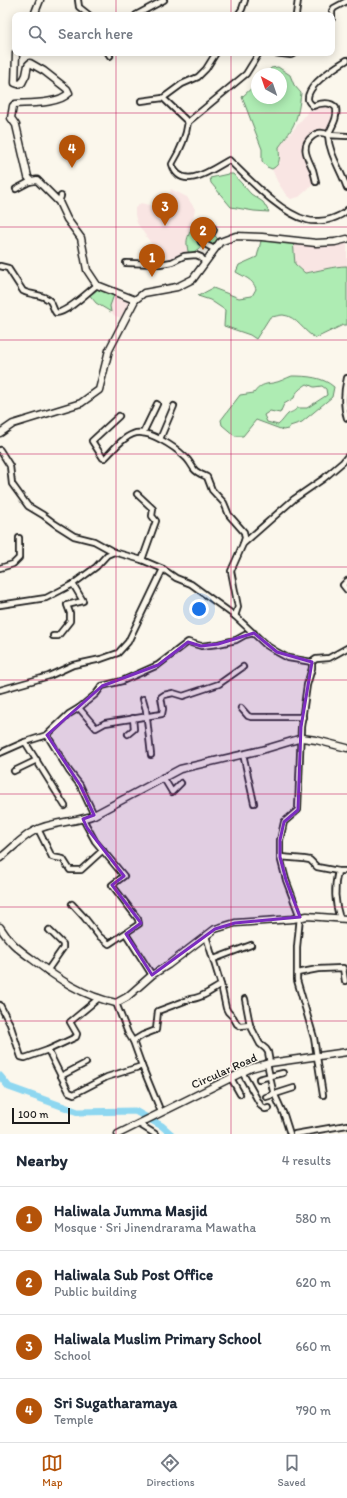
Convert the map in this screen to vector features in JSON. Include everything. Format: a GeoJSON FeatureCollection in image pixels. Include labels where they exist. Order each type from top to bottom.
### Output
{"type":"FeatureCollection","features":[{"type":"Feature","properties":{"kind":"street"},"geometry":{"type":"LineString","coordinates":[[35,12],[40,0]]}},
{"type":"Feature","properties":{"kind":"street"},"geometry":{"type":"LineString","coordinates":[[78,0],[79,6],[86,12]]}},
{"type":"Feature","properties":{"kind":"street"},"geometry":{"type":"LineString","coordinates":[[142,12],[164,0]]}},
{"type":"Feature","properties":{"kind":"street"},"geometry":{"type":"LineString","coordinates":[[240,12],[245,0]]}},
{"type":"Feature","properties":{"kind":"street"},"geometry":{"type":"LineString","coordinates":[[296,12],[298,0]]}},
{"type":"Feature","properties":{"kind":"street"},"geometry":{"type":"LineString","coordinates":[[332,12],[334,8],[347,1]]}},
{"type":"Feature","properties":{"kind":"street"},"geometry":{"type":"LineString","coordinates":[[16,56],[15,83],[22,84],[30,63],[44,71],[67,89],[69,93],[66,96],[44,103],[15,104],[13,106],[11,118],[16,125],[28,177],[31,181]]}},
{"type":"Feature","properties":{"kind":"street"},"geometry":{"type":"LineString","coordinates":[[141,101],[163,98],[182,84],[198,77],[206,69],[214,56]]}},
{"type":"Feature","properties":{"kind":"street"},"geometry":{"type":"LineString","coordinates":[[257,56],[246,74],[188,122],[186,136],[180,152],[172,164],[174,172],[184,178],[190,179],[202,175],[229,160],[262,191],[288,211],[307,220],[327,220],[338,217],[347,210]]}},
{"type":"Feature","properties":{"kind":"street"},"geometry":{"type":"LineString","coordinates":[[347,60],[321,79],[312,88],[308,96],[308,100],[312,106],[327,103],[334,105],[336,108],[336,119],[328,135],[328,142],[333,156],[346,181],[347,188]]}},
{"type":"Feature","properties":{"kind":"street"},"geometry":{"type":"LineString","coordinates":[[163,98],[188,122]]}},
{"type":"Feature","properties":{"kind":"street"},"geometry":{"type":"LineString","coordinates":[[316,182],[313,171],[306,157],[306,147],[308,141],[317,133],[324,132],[328,135],[347,136]]}},
{"type":"Feature","properties":{"kind":"street"},"geometry":{"type":"LineString","coordinates":[[16,189],[31,181],[37,180],[60,199],[67,219],[81,238],[87,270],[97,285],[135,300]]}},
{"type":"Feature","properties":{"kind":"street"},"geometry":{"type":"LineString","coordinates":[[213,228],[214,230],[212,233],[201,237],[200,240],[214,249]]}},
{"type":"Feature","properties":{"kind":"street"},"geometry":{"type":"LineString","coordinates":[[0,433],[13,424],[81,403],[99,390],[109,350],[135,300],[149,291],[177,287],[193,279],[220,242],[236,236],[262,237],[316,243],[335,242],[347,239]]}},
{"type":"Feature","properties":{"kind":"street"},"geometry":{"type":"LineString","coordinates":[[126,263],[160,264],[172,262],[184,256],[196,255],[201,257],[205,263]]}},
{"type":"Feature","properties":{"kind":"street"},"geometry":{"type":"LineString","coordinates":[[0,266],[8,268],[23,291],[44,296],[49,300],[56,313],[59,313],[74,304],[97,285]]}},
{"type":"Feature","properties":{"kind":"street"},"geometry":{"type":"LineString","coordinates":[[347,378],[345,386],[344,410],[347,418]]}},
{"type":"Feature","properties":{"kind":"street"},"geometry":{"type":"LineString","coordinates":[[143,434],[157,404]]}},
{"type":"Feature","properties":{"kind":"street"},"geometry":{"type":"LineString","coordinates":[[160,439],[174,406]]}},
{"type":"Feature","properties":{"kind":"street"},"geometry":{"type":"LineString","coordinates":[[119,416],[92,441],[103,458],[105,458],[127,437],[134,433],[160,439],[177,449],[187,459],[195,471],[207,477],[212,490],[224,503],[229,515],[244,532],[245,538],[231,571],[238,607],[235,616]]}},
{"type":"Feature","properties":{"kind":"street"},"geometry":{"type":"LineString","coordinates":[[0,450],[10,466],[12,484],[28,506],[44,514],[55,524],[74,536],[94,541],[114,552],[142,560],[163,569],[176,578],[191,584],[235,616],[277,652],[288,658],[312,662],[316,659],[329,658],[347,648]]}},
{"type":"Feature","properties":{"kind":"street"},"geometry":{"type":"LineString","coordinates":[[243,544],[294,498],[323,479],[347,457]]}},
{"type":"Feature","properties":{"kind":"street"},"geometry":{"type":"LineString","coordinates":[[137,494],[153,509],[152,516],[156,521],[142,560]]}},
{"type":"Feature","properties":{"kind":"street"},"geometry":{"type":"LineString","coordinates":[[0,568],[13,564],[19,558],[19,538]]}},
{"type":"Feature","properties":{"kind":"street"},"geometry":{"type":"LineString","coordinates":[[0,604],[46,598],[73,584],[96,567],[106,555],[114,552]]}},
{"type":"Feature","properties":{"kind":"street"},"geometry":{"type":"LineString","coordinates":[[0,690],[49,676],[73,665],[101,659],[118,653],[128,642],[163,569]]}},
{"type":"Feature","properties":{"kind":"street"},"geometry":{"type":"LineString","coordinates":[[347,581],[343,585],[347,590]]}},
{"type":"Feature","properties":{"kind":"street"},"geometry":{"type":"LineString","coordinates":[[53,636],[58,636],[70,621],[70,613],[67,605],[83,601],[73,584]]}},
{"type":"Feature","properties":{"kind":"street"},"geometry":{"type":"LineString","coordinates":[[0,753],[25,742],[47,735],[69,714],[96,694],[102,686],[153,668],[188,642],[201,646],[218,644],[236,640],[245,635],[254,633]]}},
{"type":"Feature","properties":{"kind":"street"},"geometry":{"type":"LineString","coordinates":[[312,662],[301,727],[302,738],[298,810],[284,822],[280,840],[280,857],[286,880],[300,917],[297,947],[297,980],[308,1015],[317,1055],[323,1095]]}},
{"type":"Feature","properties":{"kind":"street"},"geometry":{"type":"LineString","coordinates":[[79,708],[96,728],[105,723],[162,714],[163,709],[161,698],[164,695],[173,693],[183,696],[218,684],[243,667]]}},
{"type":"Feature","properties":{"kind":"street"},"geometry":{"type":"LineString","coordinates":[[143,699],[151,755]]}},
{"type":"Feature","properties":{"kind":"street"},"geometry":{"type":"LineString","coordinates":[[241,708],[248,716],[303,717]]}},
{"type":"Feature","properties":{"kind":"street"},"geometry":{"type":"LineString","coordinates":[[128,734],[134,729],[132,718]]}},
{"type":"Feature","properties":{"kind":"street"},"geometry":{"type":"LineString","coordinates":[[47,735],[69,771],[80,785],[94,815]]}},
{"type":"Feature","properties":{"kind":"street"},"geometry":{"type":"LineString","coordinates":[[0,858],[33,831],[58,823],[83,819],[94,815],[180,769],[282,745],[302,738],[347,748]]}},
{"type":"Feature","properties":{"kind":"street"},"geometry":{"type":"LineString","coordinates":[[25,742],[65,806]]}},
{"type":"Feature","properties":{"kind":"street"},"geometry":{"type":"LineString","coordinates":[[243,754],[254,803]]}},
{"type":"Feature","properties":{"kind":"street"},"geometry":{"type":"LineString","coordinates":[[14,771],[37,760]]}},
{"type":"Feature","properties":{"kind":"street"},"geometry":{"type":"LineString","coordinates":[[163,777],[172,792],[182,783]]}},
{"type":"Feature","properties":{"kind":"street"},"geometry":{"type":"LineString","coordinates":[[72,904],[99,936],[109,944],[139,924],[138,919],[112,885],[124,876],[95,841],[83,819]]}},
{"type":"Feature","properties":{"kind":"street"},"geometry":{"type":"LineString","coordinates":[[38,829],[52,857],[63,859],[70,870],[81,870],[103,850]]}},
{"type":"Feature","properties":{"kind":"street"},"geometry":{"type":"LineString","coordinates":[[280,857],[304,858],[310,860],[317,867],[347,871]]}},
{"type":"Feature","properties":{"kind":"street"},"geometry":{"type":"LineString","coordinates":[[338,871],[336,880],[336,902],[337,909],[344,919]]}},
{"type":"Feature","properties":{"kind":"street"},"geometry":{"type":"LineString","coordinates":[[0,927],[17,950],[47,971],[73,988],[116,1003],[127,997],[152,975],[214,929],[235,923],[294,919],[307,916],[344,919]]}},
{"type":"Feature","properties":{"kind":"street"},"geometry":{"type":"LineString","coordinates":[[47,971],[63,944],[49,930]]}},
{"type":"Feature","properties":{"kind":"street"},"geometry":{"type":"LineString","coordinates":[[126,934],[152,975]]}},
{"type":"Feature","properties":{"kind":"street"},"geometry":{"type":"LineString","coordinates":[[206,936],[214,959],[228,1012],[240,1026],[250,1025]]}},
{"type":"Feature","properties":{"kind":"street"},"geometry":{"type":"LineString","coordinates":[[214,959],[251,945]]}},
{"type":"Feature","properties":{"kind":"street"},"geometry":{"type":"LineString","coordinates":[[297,973],[338,967],[343,968],[345,972],[345,981]]}},
{"type":"Feature","properties":{"kind":"street"},"geometry":{"type":"LineString","coordinates":[[133,1041],[156,1030],[158,1011],[190,998],[194,999],[202,996],[221,985]]}},
{"type":"Feature","properties":{"kind":"street"},"geometry":{"type":"LineString","coordinates":[[0,1005],[10,1024],[23,1058],[48,1050],[76,1037],[77,1034],[70,1022],[99,998]]}},
{"type":"Feature","properties":{"kind":"street"},"geometry":{"type":"LineString","coordinates":[[244,999],[250,1025],[260,1044],[266,1049],[269,1077],[274,1095],[284,1115],[290,1134]]}},
{"type":"Feature","properties":{"kind":"street"},"geometry":{"type":"LineString","coordinates":[[116,1003],[128,1033],[133,1041],[161,1112]]}},
{"type":"Feature","properties":{"kind":"street"},"geometry":{"type":"LineString","coordinates":[[48,1050],[69,1092],[74,1094],[107,1077],[142,1066]]}},
{"type":"Feature","properties":{"kind":"street","name":"Circular Road"},"geometry":{"type":"LineString","coordinates":[[118,1134],[251,1068],[268,1063],[347,1052]]}},
{"type":"Feature","properties":{"kind":"street"},"geometry":{"type":"LineString","coordinates":[[61,1076],[86,1063]]}},
{"type":"Feature","properties":{"kind":"street"},"geometry":{"type":"LineString","coordinates":[[242,1072],[261,1106],[266,1109],[269,1108]]}},
{"type":"Feature","properties":{"kind":"street"},"geometry":{"type":"LineString","coordinates":[[259,1079],[283,1073]]}},
{"type":"Feature","properties":{"kind":"street"},"geometry":{"type":"LineString","coordinates":[[231,1078],[240,1094]]}},
{"type":"Feature","properties":{"kind":"street"},"geometry":{"type":"LineString","coordinates":[[266,1098],[294,1088]]}},
{"type":"Feature","properties":{"kind":"street"},"geometry":{"type":"LineString","coordinates":[[138,1124],[155,1134]]}},
{"type":"Feature","properties":{"kind":"street"},"geometry":{"type":"LineString","coordinates":[[295,1134],[316,1132],[347,1125]]}},
{"type":"Feature","properties":{"kind":"highlighted area"},"geometry":{"type":"Polygon","coordinates":[[[254,633],[277,652],[312,662],[301,727],[298,810],[284,822],[280,840],[280,857],[286,880],[300,917],[235,923],[215,929],[152,975],[126,934],[141,923],[112,885],[124,876],[87,828],[83,819],[94,815],[80,785],[47,735],[102,686],[158,665],[188,642],[201,646],[218,644],[254,633]]]}},
{"type":"Feature","properties":{"kind":"shaded area"},"geometry":{"type":"Polygon","coordinates":[[[322,103],[336,108],[328,135],[324,132],[311,138],[306,147],[316,182],[299,197],[291,199],[286,195],[277,181],[272,169],[280,162],[279,147],[313,106],[322,103]]]}},
{"type":"Feature","properties":{"kind":"shaded area"},"geometry":{"type":"Polygon","coordinates":[[[171,189],[187,197],[195,209],[191,229],[187,237],[189,255],[172,262],[152,245],[137,223],[135,215],[135,208],[141,203],[165,209],[171,189]]]}},
{"type":"Feature","properties":{"kind":"shaded area"},"geometry":{"type":"Polygon","coordinates":[[[347,239],[347,266],[335,266],[328,269],[305,273],[295,264],[293,240],[316,243],[347,239]]]}},
{"type":"Feature","properties":{"kind":"shaded area"},"geometry":{"type":"Polygon","coordinates":[[[115,292],[135,300],[125,319],[115,316],[111,312],[110,306],[115,292]]]}},
{"type":"Feature","properties":{"kind":"green space"},"geometry":{"type":"Polygon","coordinates":[[[287,73],[290,75],[294,85],[301,93],[299,109],[295,122],[279,147],[279,162],[272,169],[267,167],[262,161],[262,149],[242,97],[251,89],[251,104],[287,104],[287,73]]]}},
{"type":"Feature","properties":{"kind":"green space"},"geometry":{"type":"Polygon","coordinates":[[[233,174],[251,194],[263,202],[269,212],[231,207],[211,183],[210,178],[233,174]]]}},
{"type":"Feature","properties":{"kind":"green space"},"geometry":{"type":"Polygon","coordinates":[[[202,218],[207,218],[209,228],[220,242],[216,247],[204,245],[189,255],[187,241],[193,222],[202,218]]]}},
{"type":"Feature","properties":{"kind":"green space"},"geometry":{"type":"Polygon","coordinates":[[[262,237],[293,240],[295,264],[305,273],[347,266],[347,325],[343,325],[316,338],[292,318],[280,315],[270,317],[256,339],[250,335],[224,326],[225,310],[210,300],[198,296],[213,288],[239,298],[252,296],[256,289],[253,283],[236,272],[239,265],[257,257],[262,237]]]}},
{"type":"Feature","properties":{"kind":"green space"},"geometry":{"type":"Polygon","coordinates":[[[97,285],[115,292],[110,306],[111,312],[96,303],[88,293],[97,285]]]}},
{"type":"Feature","properties":{"kind":"green space"},"geometry":{"type":"Polygon","coordinates":[[[292,376],[309,377],[325,381],[334,387],[332,397],[302,422],[290,426],[288,429],[283,430],[256,420],[243,436],[235,436],[222,425],[221,420],[240,395],[254,393],[262,385],[278,382],[292,376]],[[307,384],[301,388],[296,393],[294,398],[284,404],[280,413],[270,411],[264,415],[267,422],[278,425],[288,414],[297,408],[307,408],[327,395],[326,389],[322,386],[314,387],[307,384]]]}},
{"type":"Feature","properties":{"kind":"waterway"},"geometry":{"type":"LineString","coordinates":[[0,1076],[9,1087],[78,1112],[135,1111],[162,1126],[171,1134]]}},
{"type":"Feature","properties":{"kind":"place","name":"Sri Sugatharamaya"},"geometry":{"type":"Point","coordinates":[72,168]}},
{"type":"Feature","properties":{"kind":"place","name":"Haliwala Muslim Primary School"},"geometry":{"type":"Point","coordinates":[165,226]}},
{"type":"Feature","properties":{"kind":"place","name":"Haliwala Sub Post Office"},"geometry":{"type":"Point","coordinates":[203,250]}},
{"type":"Feature","properties":{"kind":"place","name":"Haliwala Jumma Masjid"},"geometry":{"type":"Point","coordinates":[152,277]}}]}
